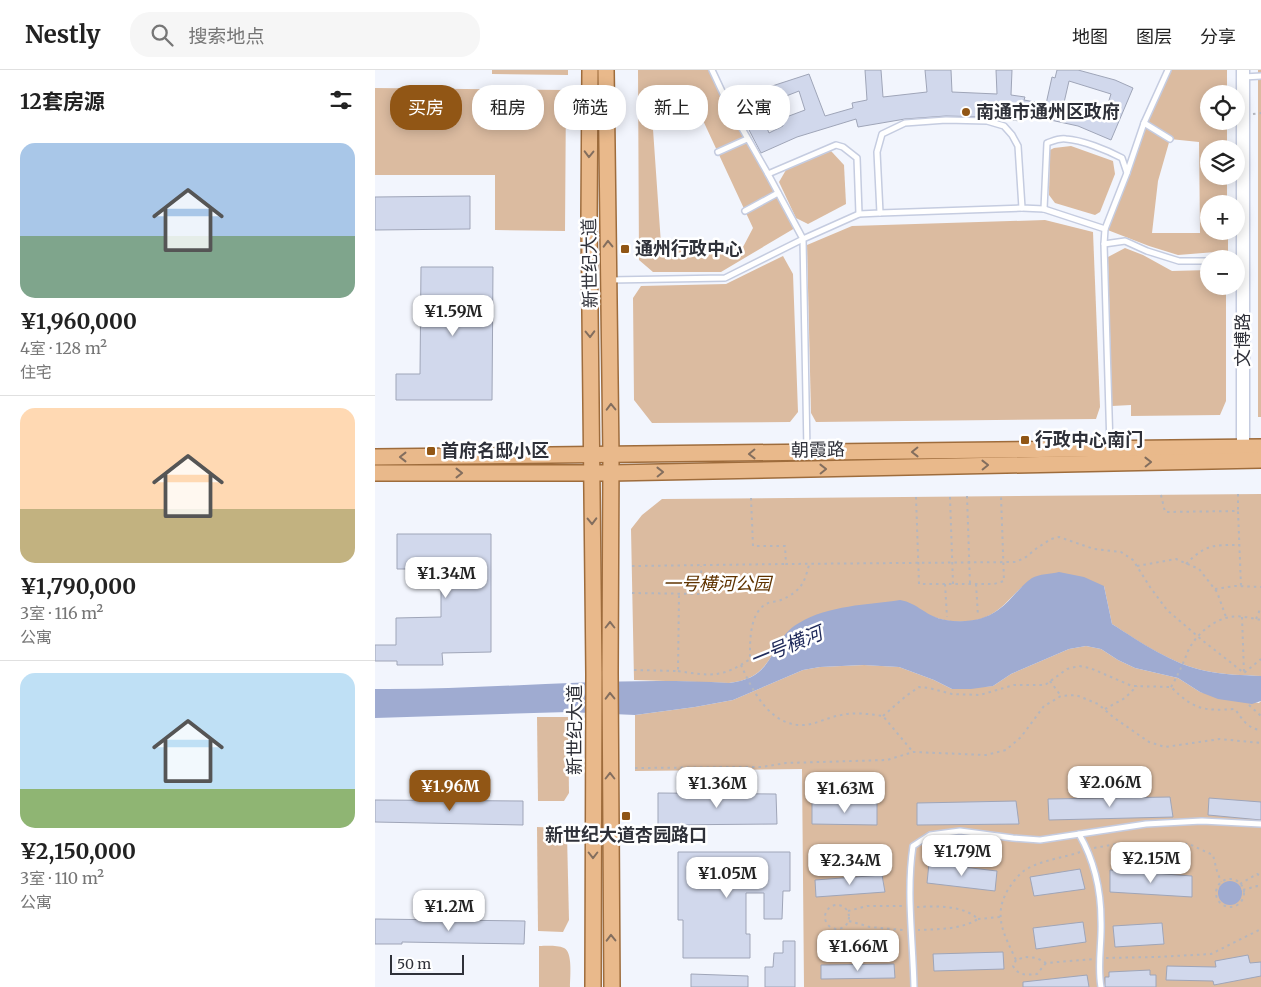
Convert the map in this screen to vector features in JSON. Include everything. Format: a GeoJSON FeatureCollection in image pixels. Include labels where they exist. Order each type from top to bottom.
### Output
{"type":"FeatureCollection","features":[{"type":"Feature","properties":{"kind":"main road","name":"新世纪大道"},"geometry":{"type":"LineString","coordinates":[[590,70],[593,987]]}},
{"type":"Feature","properties":{"kind":"main road","name":"新世纪大道"},"geometry":{"type":"LineString","coordinates":[[606,70],[611,456],[612,987]]}},
{"type":"Feature","properties":{"kind":"main road","name":"朝霞路"},"geometry":{"type":"LineString","coordinates":[[375,473],[611,473],[1243,454],[1261,447]]}},
{"type":"Feature","properties":{"kind":"main road","name":"朝霞路"},"geometry":{"type":"LineString","coordinates":[[375,457],[611,456],[1110,449],[1243,454],[1261,460]]}},
{"type":"Feature","properties":{"kind":"street","name":"文博路"},"geometry":{"type":"LineString","coordinates":[[1240,250],[1243,74]]}},
{"type":"Feature","properties":{"kind":"street","name":"文博路"},"geometry":{"type":"LineString","coordinates":[[1241,295],[1243,454]]}},
{"type":"Feature","properties":{"kind":"lane"},"geometry":{"type":"LineString","coordinates":[[712,70],[747,139],[803,240],[807,453]]}},
{"type":"Feature","properties":{"kind":"lane"},"geometry":{"type":"LineString","coordinates":[[1110,449],[1103,244],[1105,229],[1144,123],[1168,70]]}},
{"type":"Feature","properties":{"kind":"lane"},"geometry":{"type":"LineString","coordinates":[[1243,74],[1261,76]]}},
{"type":"Feature","properties":{"kind":"lane"},"geometry":{"type":"LineString","coordinates":[[880,213],[877,152],[882,134],[905,123],[946,120],[987,121],[1005,126],[1018,146],[1022,208]]}},
{"type":"Feature","properties":{"kind":"lane"},"geometry":{"type":"LineString","coordinates":[[1144,123],[1170,139]]}},
{"type":"Feature","properties":{"kind":"lane"},"geometry":{"type":"LineString","coordinates":[[718,152],[747,139]]}},
{"type":"Feature","properties":{"kind":"lane"},"geometry":{"type":"LineString","coordinates":[[1044,209],[1047,144],[1056,139],[1066,139],[1108,150],[1122,158],[1127,173]]}},
{"type":"Feature","properties":{"kind":"lane"},"geometry":{"type":"LineString","coordinates":[[768,174],[836,145],[843,147],[857,158],[859,214]]}},
{"type":"Feature","properties":{"kind":"lane"},"geometry":{"type":"LineString","coordinates":[[745,212],[778,193]]}},
{"type":"Feature","properties":{"kind":"lane"},"geometry":{"type":"LineString","coordinates":[[609,280],[725,278],[859,214],[1022,208],[1044,209],[1105,229]]}},
{"type":"Feature","properties":{"kind":"lane"},"geometry":{"type":"LineString","coordinates":[[1103,244],[1125,241],[1147,251],[1179,261],[1200,261]]}},
{"type":"Feature","properties":{"kind":"lane"},"geometry":{"type":"LineString","coordinates":[[914,987],[910,868],[913,846],[930,835],[960,831],[1040,840],[1155,824],[1201,821],[1261,824]]}},
{"type":"Feature","properties":{"kind":"lane"},"geometry":{"type":"LineString","coordinates":[[1079,834],[1088,850],[1098,884],[1101,912],[1099,958],[1101,987]]}},
{"type":"Feature","properties":{"kind":"path"},"geometry":{"type":"LineString","coordinates":[[1238,494],[1241,586]]}},
{"type":"Feature","properties":{"kind":"path"},"geometry":{"type":"LineString","coordinates":[[1161,495],[1165,512],[1238,511]]}},
{"type":"Feature","properties":{"kind":"path"},"geometry":{"type":"LineString","coordinates":[[967,496],[970,584]]}},
{"type":"Feature","properties":{"kind":"path"},"geometry":{"type":"LineString","coordinates":[[916,497],[919,584],[994,584],[1004,580],[1001,496]]}},
{"type":"Feature","properties":{"kind":"path"},"geometry":{"type":"LineString","coordinates":[[950,497],[953,584]]}},
{"type":"Feature","properties":{"kind":"path"},"geometry":{"type":"LineString","coordinates":[[751,498],[753,546],[785,546],[786,564]]}},
{"type":"Feature","properties":{"kind":"path"},"geometry":{"type":"LineString","coordinates":[[632,566],[1003,563],[1016,562],[1026,558],[1051,539],[1059,537],[1094,549],[1121,552],[1133,560],[1167,610],[1244,673]]}},
{"type":"Feature","properties":{"kind":"path"},"geometry":{"type":"LineString","coordinates":[[1186,564],[1196,554],[1212,545],[1240,544]]}},
{"type":"Feature","properties":{"kind":"path"},"geometry":{"type":"LineString","coordinates":[[1137,566],[1176,559],[1199,569],[1215,589],[1226,618]]}},
{"type":"Feature","properties":{"kind":"path"},"geometry":{"type":"LineString","coordinates":[[634,670],[678,671],[700,674],[725,673],[741,665],[750,659],[753,625],[760,610],[767,603],[780,601],[805,583],[809,565]]}},
{"type":"Feature","properties":{"kind":"path"},"geometry":{"type":"LineString","coordinates":[[633,593],[702,594],[701,566]]}},
{"type":"Feature","properties":{"kind":"path"},"geometry":{"type":"LineString","coordinates":[[945,584],[947,617]]}},
{"type":"Feature","properties":{"kind":"path"},"geometry":{"type":"LineString","coordinates":[[976,584],[978,616]]}},
{"type":"Feature","properties":{"kind":"path"},"geometry":{"type":"LineString","coordinates":[[1215,589],[1241,586],[1261,587]]}},
{"type":"Feature","properties":{"kind":"path"},"geometry":{"type":"LineString","coordinates":[[678,671],[679,594]]}},
{"type":"Feature","properties":{"kind":"path"},"geometry":{"type":"LineString","coordinates":[[1257,619],[1261,607]]}},
{"type":"Feature","properties":{"kind":"path"},"geometry":{"type":"LineString","coordinates":[[1171,687],[1197,636],[1209,626],[1226,618],[1242,617],[1261,620]]}},
{"type":"Feature","properties":{"kind":"path"},"geometry":{"type":"LineString","coordinates":[[1242,617],[1244,673]]}},
{"type":"Feature","properties":{"kind":"path"},"geometry":{"type":"LineString","coordinates":[[1244,673],[1261,659]]}},
{"type":"Feature","properties":{"kind":"path"},"geometry":{"type":"LineString","coordinates":[[741,665],[763,704],[787,723],[802,725],[841,714],[883,716],[913,752]]}},
{"type":"Feature","properties":{"kind":"path"},"geometry":{"type":"LineString","coordinates":[[883,716],[906,696],[919,688],[929,688],[952,694],[980,695],[1014,685],[1045,685],[1067,669],[1079,666],[1090,668],[1132,686],[1171,687],[1184,700],[1197,707],[1208,710],[1235,709],[1244,722],[1255,729],[1261,730]]}},
{"type":"Feature","properties":{"kind":"path"},"geometry":{"type":"LineString","coordinates":[[1049,681],[1061,696]]}},
{"type":"Feature","properties":{"kind":"path"},"geometry":{"type":"LineString","coordinates":[[1104,709],[1125,698],[1137,686]]}},
{"type":"Feature","properties":{"kind":"path"},"geometry":{"type":"LineString","coordinates":[[635,768],[762,767],[786,763],[887,760],[913,752],[986,755],[1006,750],[1021,737],[1044,706],[1061,696],[1077,695],[1098,704],[1149,742],[1165,747],[1220,739],[1261,743]]}},
{"type":"Feature","properties":{"kind":"path"},"geometry":{"type":"LineString","coordinates":[[1249,705],[1261,716]]}},
{"type":"Feature","properties":{"kind":"path"},"geometry":{"type":"LineString","coordinates":[[1016,960],[1002,928],[1000,907],[1013,882],[1024,870],[1042,863],[1117,844],[1189,844],[1213,855],[1221,882]]}},
{"type":"Feature","properties":{"kind":"path"},"geometry":{"type":"LineString","coordinates":[[1240,884],[1257,874],[1261,876]]}},
{"type":"Feature","properties":{"kind":"path"},"geometry":{"type":"LineString","coordinates":[[1231,879],[1240,884],[1243,896],[1239,903],[1234,906],[1220,903],[1216,890],[1221,882],[1231,879]]}},
{"type":"Feature","properties":{"kind":"path"},"geometry":{"type":"LineString","coordinates":[[1243,890],[1257,886],[1261,887]]}},
{"type":"Feature","properties":{"kind":"path"},"geometry":{"type":"LineString","coordinates":[[833,905],[842,906],[848,911],[849,921],[844,927],[836,929],[829,926],[825,914],[833,905]]}},
{"type":"Feature","properties":{"kind":"path"},"geometry":{"type":"LineString","coordinates":[[978,919],[1000,917]]}},
{"type":"Feature","properties":{"kind":"path"},"geometry":{"type":"LineString","coordinates":[[1046,963],[1037,974],[1025,975],[1016,971],[1013,966],[1016,960],[1025,957],[1037,958],[1046,963],[1099,958],[1211,954],[1261,929]]}},
{"type":"Feature","properties":{"kind":"green space"},"geometry":{"type":"Polygon","coordinates":[[[492,70],[568,70],[568,75],[492,74],[492,70]]]}},
{"type":"Feature","properties":{"kind":"green space"},"geometry":{"type":"Polygon","coordinates":[[[638,70],[713,70],[721,85],[718,85],[718,130],[744,130],[795,228],[721,272],[653,272],[639,260],[638,130],[653,130],[661,244],[670,250],[743,247],[753,228],[707,130],[708,85],[638,85],[638,70]]]}},
{"type":"Feature","properties":{"kind":"green space"},"geometry":{"type":"Polygon","coordinates":[[[1168,70],[1227,70],[1227,85],[1200,85],[1200,130],[1227,130],[1227,140],[1200,140],[1200,185],[1227,185],[1227,195],[1200,195],[1200,233],[1200,240],[1228,240],[1228,250],[1200,250],[1200,253],[1178,255],[1105,229],[1168,70]],[[1170,139],[1158,181],[1152,233],[1200,233],[1199,142],[1170,139]]]}},
{"type":"Feature","properties":{"kind":"green space"},"geometry":{"type":"Polygon","coordinates":[[[1258,70],[1261,70],[1261,417],[1258,417],[1258,70]]]}},
{"type":"Feature","properties":{"kind":"green space"},"geometry":{"type":"Polygon","coordinates":[[[375,88],[390,88],[390,130],[462,130],[462,89],[472,89],[472,130],[544,130],[544,90],[554,90],[554,130],[566,130],[565,231],[495,230],[495,175],[375,175],[375,88]]]}},
{"type":"Feature","properties":{"kind":"green space"},"geometry":{"type":"Polygon","coordinates":[[[1071,146],[1113,161],[1115,174],[1100,212],[1095,215],[1055,203],[1049,195],[1050,150],[1071,146]]]}},
{"type":"Feature","properties":{"kind":"green space"},"geometry":{"type":"Polygon","coordinates":[[[831,151],[844,165],[846,204],[808,224],[796,218],[779,182],[786,170],[831,151]]]}},
{"type":"Feature","properties":{"kind":"green space"},"geometry":{"type":"Polygon","coordinates":[[[1045,220],[1093,232],[1100,407],[1096,419],[816,422],[811,413],[807,245],[852,226],[1045,220]]]}},
{"type":"Feature","properties":{"kind":"green space"},"geometry":{"type":"Polygon","coordinates":[[[1125,248],[1143,255],[1172,271],[1200,270],[1200,295],[1226,295],[1226,401],[1220,415],[1131,416],[1131,405],[1112,406],[1108,257],[1125,248]]]}},
{"type":"Feature","properties":{"kind":"green space"},"geometry":{"type":"Polygon","coordinates":[[[783,256],[793,274],[798,412],[790,422],[652,423],[634,400],[633,298],[641,286],[726,284],[783,256]]]}},
{"type":"Feature","properties":{"kind":"green space","name":"一号横河公园"},"geometry":{"type":"Polygon","coordinates":[[[1261,494],[1261,676],[1234,675],[1193,668],[1169,658],[1146,645],[1112,624],[1104,586],[1022,587],[991,615],[972,621],[951,621],[923,612],[780,641],[766,664],[755,675],[748,679],[729,683],[634,680],[631,529],[642,515],[662,499],[1261,494]]]}},
{"type":"Feature","properties":{"kind":"green space"},"geometry":{"type":"Polygon","coordinates":[[[1086,646],[1101,649],[1135,668],[1178,678],[1200,692],[1259,703],[1261,701],[1261,987],[804,987],[802,769],[635,771],[635,715],[733,700],[803,670],[820,667],[864,665],[899,667],[952,689],[993,686],[1011,674],[1069,649],[1086,646]]]}},
{"type":"Feature","properties":{"kind":"green space"},"geometry":{"type":"Polygon","coordinates":[[[537,717],[568,717],[569,793],[564,801],[538,801],[537,717]]]}},
{"type":"Feature","properties":{"kind":"green space"},"geometry":{"type":"Polygon","coordinates":[[[537,827],[562,828],[567,835],[569,920],[563,932],[538,931],[537,827]]]}},
{"type":"Feature","properties":{"kind":"green space"},"geometry":{"type":"Polygon","coordinates":[[[539,946],[558,946],[567,950],[570,966],[570,987],[539,987],[539,946]]]}},
{"type":"Feature","properties":{"kind":"water","name":"一号横河"},"geometry":{"type":"Polygon","coordinates":[[[1059,572],[1084,577],[1104,586],[1112,624],[1169,658],[1206,671],[1261,676],[1261,701],[1252,704],[1218,699],[1200,692],[1178,678],[1135,668],[1101,649],[1086,646],[1069,649],[1011,674],[993,686],[971,689],[952,689],[899,667],[863,665],[820,667],[803,670],[733,700],[635,715],[568,712],[375,718],[375,689],[463,688],[641,681],[729,683],[745,680],[764,667],[781,639],[789,631],[811,617],[835,609],[900,600],[946,620],[973,620],[986,617],[998,610],[1032,578],[1059,572]]]}},
{"type":"Feature","properties":{"kind":"water"},"geometry":{"type":"Polygon","coordinates":[[[1230,881],[1238,885],[1242,893],[1238,901],[1230,905],[1222,901],[1218,893],[1222,885],[1230,881]]]}},
{"type":"Feature","properties":{"kind":"building","name":"南通市通州区政府"},"geometry":{"type":"Polygon","coordinates":[[[865,70],[881,70],[883,97],[927,92],[925,70],[951,70],[952,92],[997,94],[996,70],[1012,70],[1011,95],[1025,97],[1024,100],[1046,104],[1052,77],[1055,78],[1057,70],[1078,70],[1115,80],[1133,88],[1111,140],[1078,126],[1046,119],[1047,115],[1031,112],[1030,118],[1021,116],[1020,121],[987,117],[946,116],[905,119],[858,127],[856,119],[797,137],[761,153],[749,130],[768,130],[769,133],[775,130],[790,130],[790,116],[805,110],[799,91],[790,95],[790,85],[775,85],[809,74],[825,116],[853,108],[852,103],[867,100],[865,70]],[[1069,81],[1063,107],[1078,112],[1080,106],[1105,113],[1111,94],[1069,81]]]}},
{"type":"Feature","properties":{"kind":"building"},"geometry":{"type":"Polygon","coordinates":[[[470,196],[470,229],[375,230],[375,197],[470,196]]]}},
{"type":"Feature","properties":{"kind":"building"},"geometry":{"type":"Polygon","coordinates":[[[421,267],[493,267],[492,400],[396,400],[396,374],[420,374],[421,267]]]}},
{"type":"Feature","properties":{"kind":"building"},"geometry":{"type":"Polygon","coordinates":[[[397,534],[491,534],[491,652],[442,653],[443,665],[397,665],[397,661],[375,661],[375,645],[396,645],[396,618],[441,617],[441,569],[397,569],[397,534]]]}},
{"type":"Feature","properties":{"kind":"building"},"geometry":{"type":"Polygon","coordinates":[[[658,793],[776,794],[777,824],[658,825],[658,793]]]}},
{"type":"Feature","properties":{"kind":"building"},"geometry":{"type":"Polygon","coordinates":[[[1170,797],[1173,817],[1049,820],[1048,799],[1170,797]]]}},
{"type":"Feature","properties":{"kind":"building"},"geometry":{"type":"Polygon","coordinates":[[[1209,798],[1261,802],[1261,820],[1208,815],[1209,798]]]}},
{"type":"Feature","properties":{"kind":"building"},"geometry":{"type":"Polygon","coordinates":[[[375,800],[523,801],[523,825],[375,822],[375,800]]]}},
{"type":"Feature","properties":{"kind":"building"},"geometry":{"type":"Polygon","coordinates":[[[1016,801],[1019,824],[917,825],[917,803],[1016,801]]]}},
{"type":"Feature","properties":{"kind":"building"},"geometry":{"type":"Polygon","coordinates":[[[812,803],[877,803],[877,825],[812,824],[812,803]]]}},
{"type":"Feature","properties":{"kind":"building"},"geometry":{"type":"Polygon","coordinates":[[[678,852],[790,852],[790,891],[783,891],[782,919],[764,919],[764,893],[746,893],[746,934],[750,934],[750,958],[683,958],[683,920],[678,920],[678,852]]]}},
{"type":"Feature","properties":{"kind":"building"},"geometry":{"type":"Polygon","coordinates":[[[929,863],[997,871],[995,891],[927,883],[929,863]]]}},
{"type":"Feature","properties":{"kind":"building"},"geometry":{"type":"Polygon","coordinates":[[[1080,869],[1085,889],[1034,896],[1030,877],[1080,869]]]}},
{"type":"Feature","properties":{"kind":"building"},"geometry":{"type":"Polygon","coordinates":[[[1110,870],[1192,876],[1192,897],[1110,892],[1110,870]]]}},
{"type":"Feature","properties":{"kind":"building"},"geometry":{"type":"Polygon","coordinates":[[[882,875],[885,892],[816,897],[815,880],[882,875]]]}},
{"type":"Feature","properties":{"kind":"building"},"geometry":{"type":"Polygon","coordinates":[[[375,919],[525,921],[524,944],[402,942],[402,944],[375,944],[375,919]]]}},
{"type":"Feature","properties":{"kind":"building"},"geometry":{"type":"Polygon","coordinates":[[[1083,922],[1086,942],[1036,949],[1033,928],[1083,922]]]}},
{"type":"Feature","properties":{"kind":"building"},"geometry":{"type":"Polygon","coordinates":[[[1162,923],[1164,944],[1115,947],[1113,926],[1162,923]]]}},
{"type":"Feature","properties":{"kind":"building"},"geometry":{"type":"Polygon","coordinates":[[[783,941],[795,941],[795,987],[765,987],[765,967],[773,967],[774,953],[783,953],[783,941]]]}},
{"type":"Feature","properties":{"kind":"building"},"geometry":{"type":"Polygon","coordinates":[[[1003,952],[1004,969],[934,971],[933,954],[1003,952]]]}},
{"type":"Feature","properties":{"kind":"building"},"geometry":{"type":"Polygon","coordinates":[[[1248,955],[1250,963],[1261,962],[1261,976],[1214,985],[1213,981],[1166,980],[1167,966],[1216,967],[1215,961],[1248,955]]]}},
{"type":"Feature","properties":{"kind":"building"},"geometry":{"type":"Polygon","coordinates":[[[894,964],[895,978],[821,979],[821,965],[894,964]]]}},
{"type":"Feature","properties":{"kind":"building"},"geometry":{"type":"Polygon","coordinates":[[[1150,970],[1150,975],[1156,975],[1156,987],[1105,987],[1105,977],[1109,977],[1109,972],[1150,970]]]}},
{"type":"Feature","properties":{"kind":"building"},"geometry":{"type":"Polygon","coordinates":[[[691,974],[748,976],[748,987],[691,987],[691,974]]]}},
{"type":"Feature","properties":{"kind":"building"},"geometry":{"type":"Polygon","coordinates":[[[1087,975],[1089,987],[1023,987],[1023,982],[1087,975]]]}},
{"type":"Feature","properties":{"kind":"place","name":"南通市通州区政府"},"geometry":{"type":"Point","coordinates":[966,112]}},
{"type":"Feature","properties":{"kind":"place","name":"通州行政中心"},"geometry":{"type":"Point","coordinates":[625,249]}},
{"type":"Feature","properties":{"kind":"place","name":"行政中心南门"},"geometry":{"type":"Point","coordinates":[1025,440]}},
{"type":"Feature","properties":{"kind":"place","name":"首府名邸小区"},"geometry":{"type":"Point","coordinates":[431,451]}},
{"type":"Feature","properties":{"kind":"place","name":"新世纪大道杏园路口"},"geometry":{"type":"Point","coordinates":[626,816]}}]}
